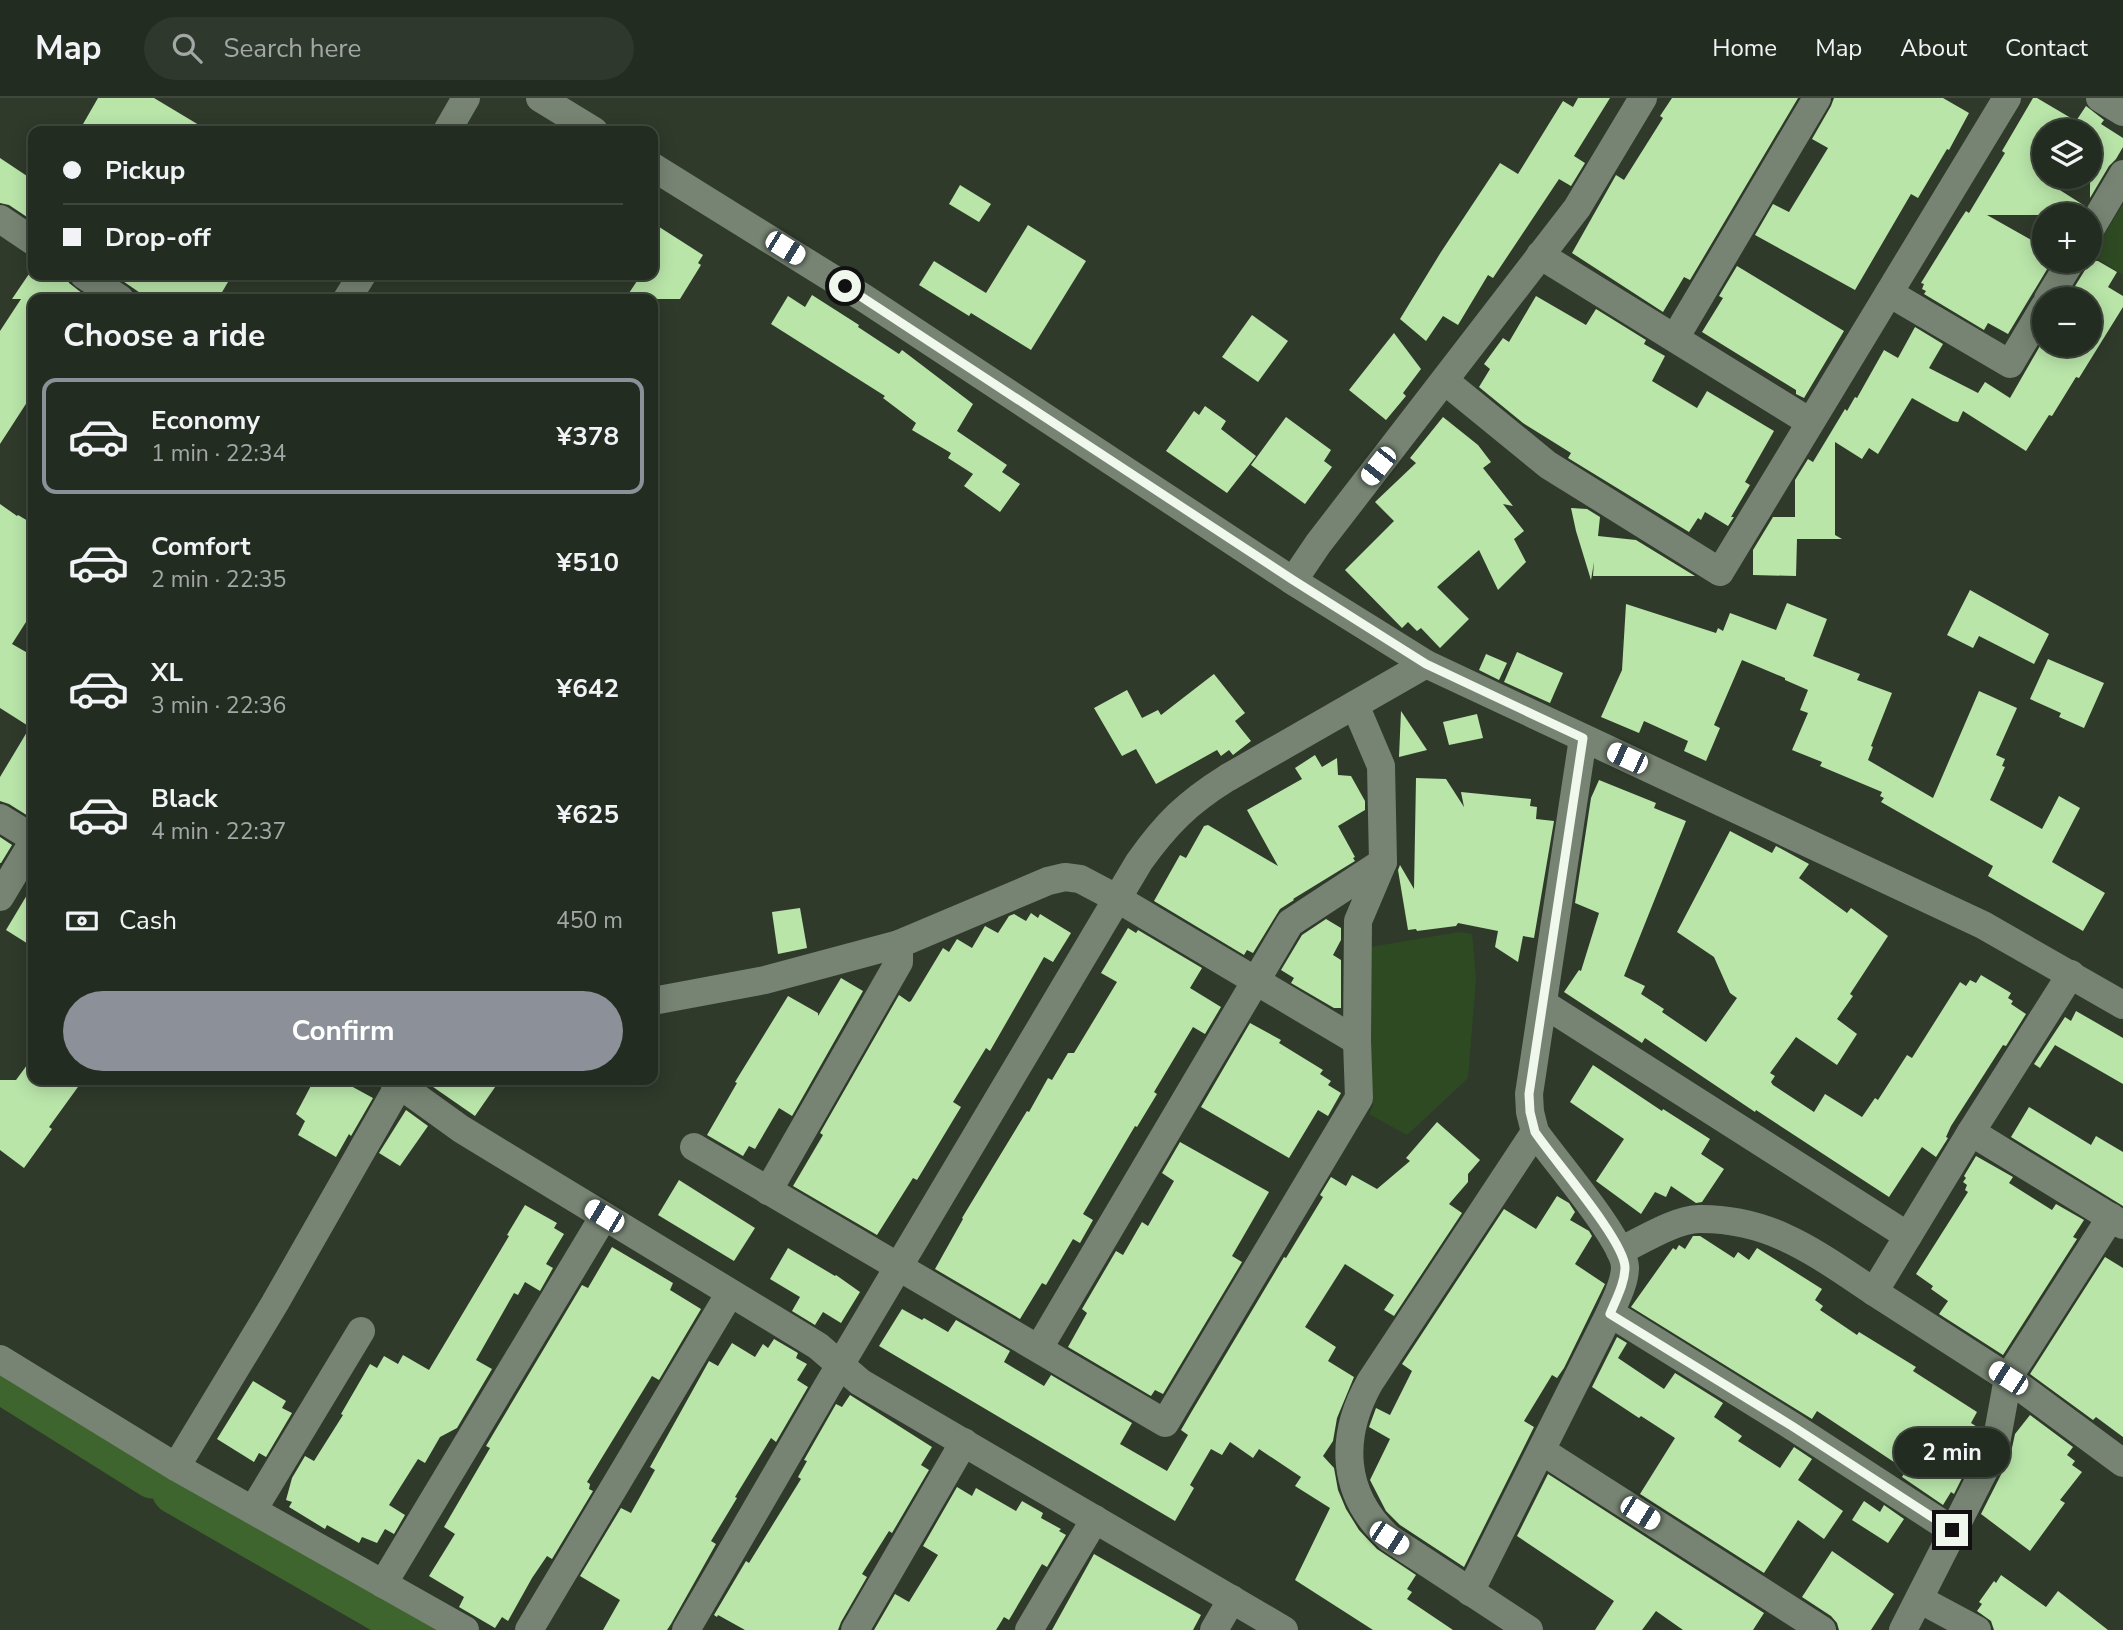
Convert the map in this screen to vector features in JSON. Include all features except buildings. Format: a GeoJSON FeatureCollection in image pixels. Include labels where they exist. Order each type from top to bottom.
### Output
{"type":"FeatureCollection","features":[{"type":"Feature","properties":{"kind":"street"},"geometry":{"type":"LineString","coordinates":[[450,126],[467,98]]}},
{"type":"Feature","properties":{"kind":"street"},"geometry":{"type":"LineString","coordinates":[[540,98],[586,126]]}},
{"type":"Feature","properties":{"kind":"street"},"geometry":{"type":"LineString","coordinates":[[1293,580],[1577,208],[1643,98]]}},
{"type":"Feature","properties":{"kind":"street"},"geometry":{"type":"LineString","coordinates":[[1675,338],[1817,98]]}},
{"type":"Feature","properties":{"kind":"street"},"geometry":{"type":"LineString","coordinates":[[1445,381],[1548,465],[1720,572],[2007,98]]}},
{"type":"Feature","properties":{"kind":"street"},"geometry":{"type":"LineString","coordinates":[[2100,98],[2123,112]]}},
{"type":"Feature","properties":{"kind":"street"},"geometry":{"type":"LineString","coordinates":[[658,170],[864,298],[1293,580],[1426,664],[1983,925],[2123,1004]]}},
{"type":"Feature","properties":{"kind":"street"},"geometry":{"type":"LineString","coordinates":[[2102,210],[2123,174]]}},
{"type":"Feature","properties":{"kind":"street"},"geometry":{"type":"LineString","coordinates":[[0,219],[28,238]]}},
{"type":"Feature","properties":{"kind":"street"},"geometry":{"type":"LineString","coordinates":[[1540,255],[1810,422]]}},
{"type":"Feature","properties":{"kind":"street"},"geometry":{"type":"LineString","coordinates":[[92,280],[112,294]]}},
{"type":"Feature","properties":{"kind":"street"},"geometry":{"type":"LineString","coordinates":[[1889,293],[2010,364],[2032,327]]}},
{"type":"Feature","properties":{"kind":"street"},"geometry":{"type":"LineString","coordinates":[[686,1630],[1139,862],[1160,833],[1195,798],[1426,664]]}},
{"type":"Feature","properties":{"kind":"street"},"geometry":{"type":"LineString","coordinates":[[694,1147],[1165,1423],[1359,1098],[1358,921],[1383,862],[1381,766],[1356,705]]}},
{"type":"Feature","properties":{"kind":"street"},"geometry":{"type":"LineString","coordinates":[[1470,1592],[1610,1314],[1624,1276],[1623,1259],[1610,1232],[1535,1132],[1530,1112],[1529,1094],[1583,738]]}},
{"type":"Feature","properties":{"kind":"street"},"geometry":{"type":"LineString","coordinates":[[0,818],[28,837]]}},
{"type":"Feature","properties":{"kind":"street"},"geometry":{"type":"LineString","coordinates":[[0,897],[28,849]]}},
{"type":"Feature","properties":{"kind":"street"},"geometry":{"type":"LineString","coordinates":[[1039,1348],[1290,923],[1383,862]]}},
{"type":"Feature","properties":{"kind":"street"},"geometry":{"type":"LineString","coordinates":[[658,1000],[765,979],[899,944],[1048,881],[1065,877],[1080,879],[1118,899],[1357,1041]]}},
{"type":"Feature","properties":{"kind":"street"},"geometry":{"type":"LineString","coordinates":[[768,1191],[899,962],[899,944]]}},
{"type":"Feature","properties":{"kind":"street"},"geometry":{"type":"LineString","coordinates":[[1874,1292],[2071,974]]}},
{"type":"Feature","properties":{"kind":"street"},"geometry":{"type":"LineString","coordinates":[[1544,1004],[1908,1236]]}},
{"type":"Feature","properties":{"kind":"street"},"geometry":{"type":"LineString","coordinates":[[176,1467],[275,1303],[396,1085]]}},
{"type":"Feature","properties":{"kind":"street"},"geometry":{"type":"LineString","coordinates":[[403,1085],[461,1129],[818,1346],[860,1382],[1284,1630]]}},
{"type":"Feature","properties":{"kind":"street"},"geometry":{"type":"LineString","coordinates":[[1529,1630],[1389,1538],[1368,1515],[1356,1489],[1349,1463],[1349,1435],[1357,1407],[1370,1382],[1535,1132]]}},
{"type":"Feature","properties":{"kind":"street"},"geometry":{"type":"LineString","coordinates":[[1903,1630],[1995,1449],[2008,1378],[2117,1221],[1971,1132]]}},
{"type":"Feature","properties":{"kind":"street"},"geometry":{"type":"LineString","coordinates":[[383,1584],[604,1216]]}},
{"type":"Feature","properties":{"kind":"street"},"geometry":{"type":"LineString","coordinates":[[1620,1251],[1696,1219],[1734,1222],[1770,1229],[1811,1250],[2008,1378],[2123,1464]]}},
{"type":"Feature","properties":{"kind":"street"},"geometry":{"type":"LineString","coordinates":[[529,1630],[730,1293]]}},
{"type":"Feature","properties":{"kind":"street"},"geometry":{"type":"LineString","coordinates":[[1610,1314],[1792,1426],[1952,1530]]}},
{"type":"Feature","properties":{"kind":"street"},"geometry":{"type":"LineString","coordinates":[[253,1510],[362,1331]]}},
{"type":"Feature","properties":{"kind":"street"},"geometry":{"type":"LineString","coordinates":[[0,1359],[176,1467],[465,1630]]}},
{"type":"Feature","properties":{"kind":"street"},"geometry":{"type":"LineString","coordinates":[[855,1630],[964,1442]]}},
{"type":"Feature","properties":{"kind":"street"},"geometry":{"type":"LineString","coordinates":[[1542,1451],[1822,1630]]}},
{"type":"Feature","properties":{"kind":"street"},"geometry":{"type":"LineString","coordinates":[[1029,1630],[1095,1519]]}},
{"type":"Feature","properties":{"kind":"street"},"geometry":{"type":"LineString","coordinates":[[1919,1599],[1977,1630]]}},
{"type":"Feature","properties":{"kind":"street"},"geometry":{"type":"LineString","coordinates":[[1214,1630],[1232,1600]]}},
{"type":"Feature","properties":{"kind":"green space"},"geometry":{"type":"Polygon","coordinates":[[[2123,204],[2123,275],[2102,261],[2102,239],[2123,204]]]}},
{"type":"Feature","properties":{"kind":"green space"},"geometry":{"type":"Polygon","coordinates":[[[1459,932],[1472,934],[1476,978],[1468,1078],[1407,1135],[1369,1114],[1373,1106],[1367,1041],[1364,948],[1459,932]]]}},
{"type":"Feature","properties":{"kind":"waterway"},"geometry":{"type":"LineString","coordinates":[[0,1378],[153,1474]]}},
{"type":"Feature","properties":{"kind":"waterway"},"geometry":{"type":"LineString","coordinates":[[176,1490],[420,1630]]}},
{"type":"Feature","properties":{"kind":"route"},"geometry":{"type":"LineString","coordinates":[[845,286],[1293,580],[1426,664],[1583,738],[1529,1094],[1535,1132],[1610,1232],[1623,1259],[1624,1276],[1610,1314],[1792,1426],[1952,1530]]}}]}
